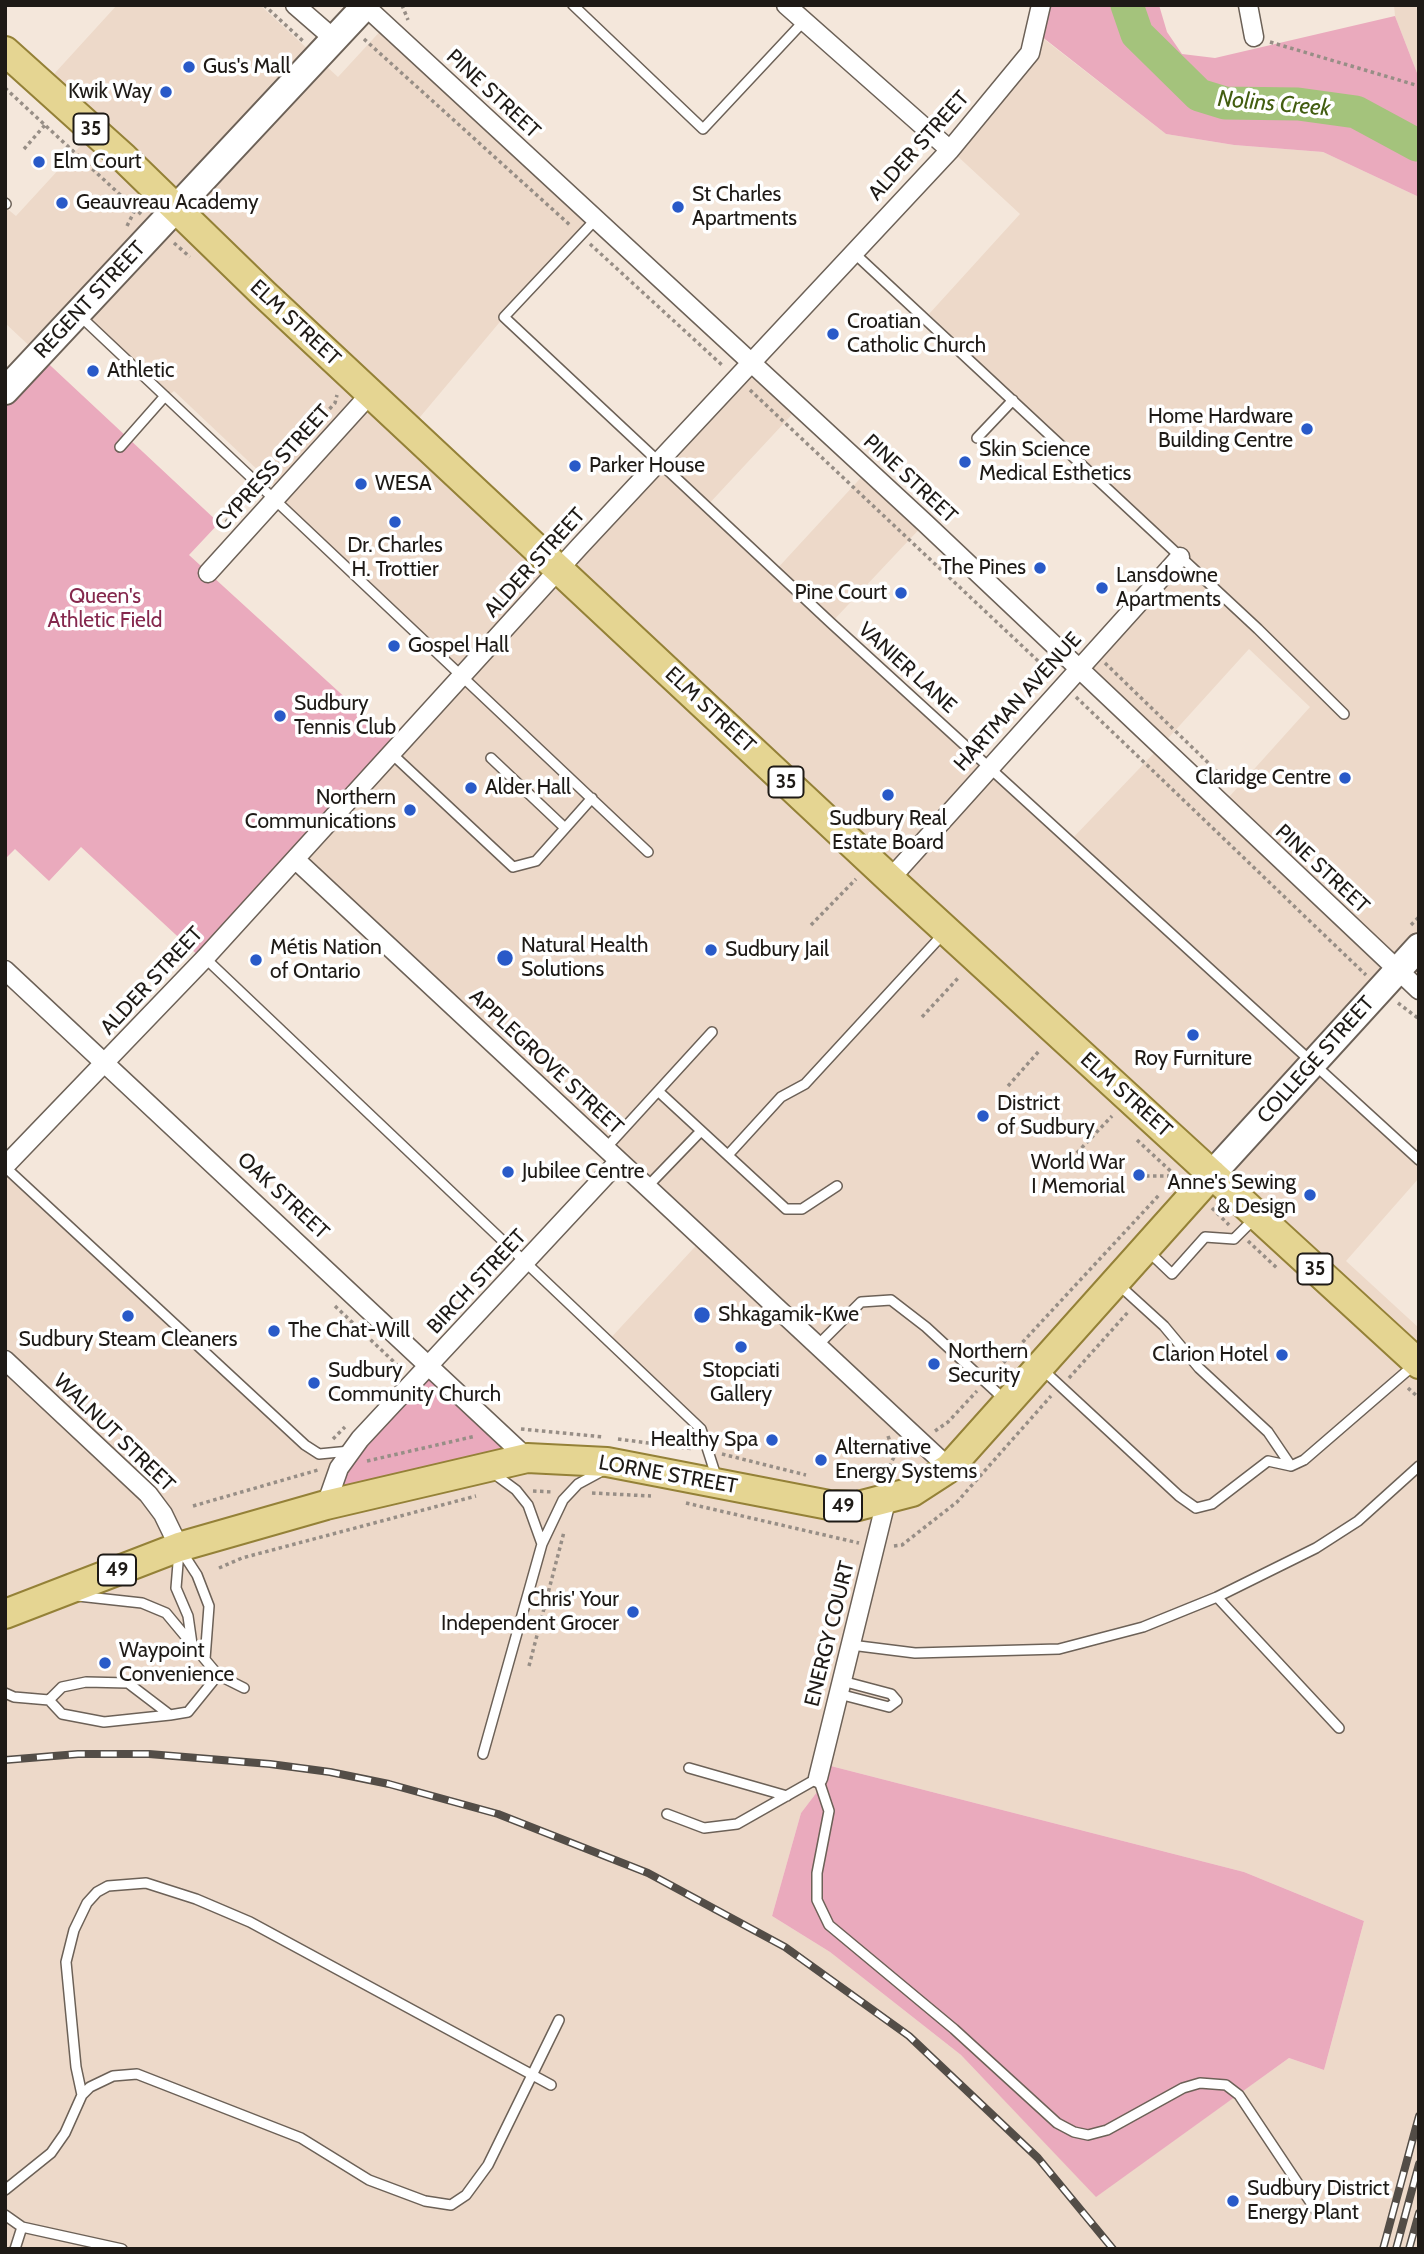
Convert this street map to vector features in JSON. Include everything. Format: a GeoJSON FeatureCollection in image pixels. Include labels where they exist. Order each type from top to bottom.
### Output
{"type":"FeatureCollection","features":[{"type":"Feature","properties":{"kind":"main road","name":"ELM STREET"},"geometry":{"type":"LineString","coordinates":[[5,51],[890,879],[1418,1363]]}},
{"type":"Feature","properties":{"kind":"main road","name":"LORNE STREET"},"geometry":{"type":"LineString","coordinates":[[5,1614],[179,1547],[326,1505],[527,1458],[621,1464],[829,1505],[858,1506],[886,1501],[912,1492],[949,1468],[1040,1367],[1126,1291],[1145,1248],[1212,1174]]}},
{"type":"Feature","properties":{"kind":"street"},"geometry":{"type":"LineString","coordinates":[[295,5],[325,46]]}},
{"type":"Feature","properties":{"kind":"street"},"geometry":{"type":"LineString","coordinates":[[786,5],[950,150]]}},
{"type":"Feature","properties":{"kind":"street","name":"ALDER STREET"},"geometry":{"type":"LineString","coordinates":[[5,1167],[205,958],[749,362],[950,150],[1030,53],[1041,5]]}},
{"type":"Feature","properties":{"kind":"street"},"geometry":{"type":"LineString","coordinates":[[1248,5],[1254,37]]}},
{"type":"Feature","properties":{"kind":"street","name":"REGENT STREET"},"geometry":{"type":"LineString","coordinates":[[5,391],[365,6]]}},
{"type":"Feature","properties":{"kind":"street","name":"PINE STREET"},"geometry":{"type":"LineString","coordinates":[[365,6],[1078,669],[1389,980],[1419,990]]}},
{"type":"Feature","properties":{"kind":"street","name":"CYPRESS STREET"},"geometry":{"type":"LineString","coordinates":[[208,573],[371,393]]}},
{"type":"Feature","properties":{"kind":"street","name":"HARTMAN AVENUE"},"geometry":{"type":"LineString","coordinates":[[890,879],[1180,557]]}},
{"type":"Feature","properties":{"kind":"street","name":"APPLEGROVE STREET"},"geometry":{"type":"LineString","coordinates":[[296,860],[949,1468]]}},
{"type":"Feature","properties":{"kind":"street","name":"COLLEGE STREET"},"geometry":{"type":"LineString","coordinates":[[1212,1174],[1419,947]]}},
{"type":"Feature","properties":{"kind":"street","name":"OAK STREET"},"geometry":{"type":"LineString","coordinates":[[5,970],[527,1458]]}},
{"type":"Feature","properties":{"kind":"street","name":"BIRCH STREET"},"geometry":{"type":"LineString","coordinates":[[326,1505],[339,1468],[350,1451],[619,1161]]}},
{"type":"Feature","properties":{"kind":"street","name":"WALNUT STREET"},"geometry":{"type":"LineString","coordinates":[[5,1360],[148,1494],[163,1514],[179,1547]]}},
{"type":"Feature","properties":{"kind":"street","name":"ENERGY COURT"},"geometry":{"type":"LineString","coordinates":[[818,1778],[886,1501]]}},
{"type":"Feature","properties":{"kind":"lane"},"geometry":{"type":"LineString","coordinates":[[573,5],[704,129],[804,20]]}},
{"type":"Feature","properties":{"kind":"lane","name":"VANIER LANE"},"geometry":{"type":"LineString","coordinates":[[596,219],[504,317],[659,463],[1419,1160]]}},
{"type":"Feature","properties":{"kind":"lane"},"geometry":{"type":"LineString","coordinates":[[853,251],[1180,557],[1344,715]]}},
{"type":"Feature","properties":{"kind":"lane"},"geometry":{"type":"LineString","coordinates":[[78,313],[648,852]]}},
{"type":"Feature","properties":{"kind":"lane"},"geometry":{"type":"LineString","coordinates":[[120,447],[165,396]]}},
{"type":"Feature","properties":{"kind":"lane"},"geometry":{"type":"LineString","coordinates":[[977,438],[1013,400]]}},
{"type":"Feature","properties":{"kind":"lane"},"geometry":{"type":"LineString","coordinates":[[392,754],[513,867],[536,861],[592,798]]}},
{"type":"Feature","properties":{"kind":"lane"},"geometry":{"type":"LineString","coordinates":[[491,758],[565,828]]}},
{"type":"Feature","properties":{"kind":"lane"},"geometry":{"type":"LineString","coordinates":[[727,1155],[781,1097],[805,1084],[947,931]]}},
{"type":"Feature","properties":{"kind":"lane"},"geometry":{"type":"LineString","coordinates":[[205,958],[524,1264],[701,1429],[719,1483]]}},
{"type":"Feature","properties":{"kind":"lane"},"geometry":{"type":"LineString","coordinates":[[606,1148],[712,1032]]}},
{"type":"Feature","properties":{"kind":"lane"},"geometry":{"type":"LineString","coordinates":[[658,1091],[786,1209],[802,1209],[837,1186]]}},
{"type":"Feature","properties":{"kind":"lane"},"geometry":{"type":"LineString","coordinates":[[648,1187],[701,1131]]}},
{"type":"Feature","properties":{"kind":"lane"},"geometry":{"type":"LineString","coordinates":[[5,1167],[305,1446],[319,1454],[350,1451]]}},
{"type":"Feature","properties":{"kind":"lane"},"geometry":{"type":"LineString","coordinates":[[1145,1248],[1172,1274],[1205,1237],[1234,1239],[1257,1215]]}},
{"type":"Feature","properties":{"kind":"lane"},"geometry":{"type":"LineString","coordinates":[[1126,1291],[1164,1326],[1199,1368],[1268,1432],[1291,1466]]}},
{"type":"Feature","properties":{"kind":"lane"},"geometry":{"type":"LineString","coordinates":[[817,1346],[861,1302],[891,1300],[926,1327],[1008,1402]]}},
{"type":"Feature","properties":{"kind":"lane"},"geometry":{"type":"LineString","coordinates":[[1040,1367],[1178,1496],[1196,1508],[1212,1504],[1268,1461],[1291,1466],[1304,1460],[1418,1363]]}},
{"type":"Feature","properties":{"kind":"lane"},"geometry":{"type":"LineString","coordinates":[[483,1754],[542,1544],[563,1500],[570,1492],[598,1472],[621,1464]]}},
{"type":"Feature","properties":{"kind":"lane"},"geometry":{"type":"LineString","coordinates":[[851,1645],[915,1653],[1059,1649],[1143,1627],[1217,1597],[1316,1548],[1358,1521],[1419,1466]]}},
{"type":"Feature","properties":{"kind":"lane"},"geometry":{"type":"LineString","coordinates":[[483,1468],[516,1490],[528,1505],[542,1544]]}},
{"type":"Feature","properties":{"kind":"lane"},"geometry":{"type":"LineString","coordinates":[[179,1547],[176,1588],[188,1616],[192,1643]]}},
{"type":"Feature","properties":{"kind":"lane"},"geometry":{"type":"LineString","coordinates":[[179,1547],[197,1575],[209,1606],[205,1659]]}},
{"type":"Feature","properties":{"kind":"lane"},"geometry":{"type":"LineString","coordinates":[[55,1594],[142,1603],[166,1614],[218,1675],[244,1688]]}},
{"type":"Feature","properties":{"kind":"lane"},"geometry":{"type":"LineString","coordinates":[[1217,1597],[1339,1728]]}},
{"type":"Feature","properties":{"kind":"lane"},"geometry":{"type":"LineString","coordinates":[[5,1693],[14,1697],[49,1700],[62,1714],[104,1723],[188,1712],[218,1675]]}},
{"type":"Feature","properties":{"kind":"lane"},"geometry":{"type":"LineString","coordinates":[[49,1700],[62,1687],[86,1682],[128,1683],[170,1715]]}},
{"type":"Feature","properties":{"kind":"lane"},"geometry":{"type":"LineString","coordinates":[[840,1687],[891,1694],[897,1701],[889,1707],[840,1687]]}},
{"type":"Feature","properties":{"kind":"lane"},"geometry":{"type":"LineString","coordinates":[[689,1768],[787,1796]]}},
{"type":"Feature","properties":{"kind":"lane"},"geometry":{"type":"LineString","coordinates":[[667,1814],[704,1828],[737,1824],[818,1778],[829,1811],[817,1873],[817,1900],[828,1925],[954,2029],[1056,2123],[1073,2132],[1088,2135],[1107,2130],[1183,2088],[1200,2083],[1226,2085],[1239,2095],[1317,2212]]}},
{"type":"Feature","properties":{"kind":"lane"},"geometry":{"type":"LineString","coordinates":[[82,2095],[76,2067],[66,1962],[74,1930],[87,1903],[97,1892],[108,1886],[146,1883],[197,1899],[250,1922],[551,2085]]}},
{"type":"Feature","properties":{"kind":"lane"},"geometry":{"type":"LineString","coordinates":[[5,2190],[51,2153],[65,2133],[82,2095],[90,2087],[113,2076],[137,2074],[301,2138],[369,2180],[425,2201],[451,2205],[459,2202],[488,2165],[559,2020]]}},
{"type":"Feature","properties":{"kind":"lane"},"geometry":{"type":"LineString","coordinates":[[5,2215],[22,2227],[122,2249]]}},
{"type":"Feature","properties":{"kind":"lane"},"geometry":{"type":"LineString","coordinates":[[15,2249],[22,2227]]}},
{"type":"Feature","properties":{"kind":"path"},"geometry":{"type":"LineString","coordinates":[[264,5],[325,46]]}},
{"type":"Feature","properties":{"kind":"path"},"geometry":{"type":"LineString","coordinates":[[1254,37],[1419,86]]}},
{"type":"Feature","properties":{"kind":"path"},"geometry":{"type":"LineString","coordinates":[[363,39],[736,377],[1063,685],[1389,980],[1419,1019]]}},
{"type":"Feature","properties":{"kind":"path"},"geometry":{"type":"LineString","coordinates":[[24,149],[45,125]]}},
{"type":"Feature","properties":{"kind":"path"},"geometry":{"type":"LineString","coordinates":[[221,527],[335,403],[338,391]]}},
{"type":"Feature","properties":{"kind":"path"},"geometry":{"type":"LineString","coordinates":[[811,925],[856,879]]}},
{"type":"Feature","properties":{"kind":"path"},"geometry":{"type":"LineString","coordinates":[[922,1017],[960,976]]}},
{"type":"Feature","properties":{"kind":"path"},"geometry":{"type":"LineString","coordinates":[[1008,1086],[1040,1050]]}},
{"type":"Feature","properties":{"kind":"path"},"geometry":{"type":"LineString","coordinates":[[1072,1158],[1112,1116]]}},
{"type":"Feature","properties":{"kind":"path"},"geometry":{"type":"LineString","coordinates":[[1146,1176],[1177,1176]]}},
{"type":"Feature","properties":{"kind":"path"},"geometry":{"type":"LineString","coordinates":[[1212,1223],[1225,1221]]}},
{"type":"Feature","properties":{"kind":"path"},"geometry":{"type":"LineString","coordinates":[[675,1500],[875,1547],[902,1545],[957,1502],[1061,1387],[1126,1291]]}},
{"type":"Feature","properties":{"kind":"path"},"geometry":{"type":"LineString","coordinates":[[333,1304],[397,1365],[396,1373],[388,1381]]}},
{"type":"Feature","properties":{"kind":"path"},"geometry":{"type":"LineString","coordinates":[[302,1473],[346,1426]]}},
{"type":"Feature","properties":{"kind":"path"},"geometry":{"type":"LineString","coordinates":[[219,1568],[242,1558],[476,1496],[516,1490],[661,1496]]}},
{"type":"Feature","properties":{"kind":"path"},"geometry":{"type":"LineString","coordinates":[[587,1497],[595,1493]]}},
{"type":"Feature","properties":{"kind":"path"},"geometry":{"type":"LineString","coordinates":[[529,1666],[565,1528]]}},
{"type":"Feature","properties":{"kind":"shaded area"},"geometry":{"type":"Polygon","coordinates":[[[117,5],[260,5],[338,77],[385,26],[595,220],[504,317],[410,429],[370,391],[280,491],[174,391],[168,396],[77,311],[37,353],[5,323],[5,207],[16,216],[95,130],[44,85],[117,5]]]}},
{"type":"Feature","properties":{"kind":"shaded area"},"geometry":{"type":"Polygon","coordinates":[[[1394,5],[1419,5],[1419,78],[1395,16],[1394,5]]]}},
{"type":"Feature","properties":{"kind":"shaded area"},"geometry":{"type":"Polygon","coordinates":[[[1040,36],[1166,134],[1234,145],[1323,152],[1419,197],[1419,986],[1397,967],[1310,1063],[1419,1164],[1419,1178],[1346,1261],[1419,1328],[1419,2249],[5,2249],[5,1168],[306,1445],[319,1452],[352,1450],[340,1469],[328,1506],[528,1460],[607,1463],[720,1482],[702,1429],[608,1341],[704,1237],[296,858],[396,744],[403,745],[466,675],[277,500],[371,396],[560,572],[749,362],[799,407],[706,507],[775,571],[868,470],[925,523],[831,623],[991,768],[887,881],[1208,1173],[948,1466],[912,1491],[884,1503],[817,1778],[817,1792],[801,1813],[772,1916],[830,1952],[961,2055],[1096,2196],[1289,2058],[1324,2070],[1364,1921],[1244,1872],[823,1764],[887,1502],[913,1494],[950,1470],[1215,1174],[894,878],[991,771],[1069,842],[1158,749],[1220,807],[1310,707],[1249,649],[1162,745],[1081,669],[1184,557],[929,314],[1020,214],[953,152],[1034,57],[1040,36]]]}},
{"type":"Feature","properties":{"kind":"green space"},"geometry":{"type":"Polygon","coordinates":[[[1042,5],[1159,5],[1167,32],[1182,54],[1215,58],[1395,16],[1419,78],[1419,197],[1323,152],[1234,145],[1166,134],[1041,36],[1042,5]]]}},
{"type":"Feature","properties":{"kind":"green space","name":"Queen's Athletic Field"},"geometry":{"type":"Polygon","coordinates":[[[37,353],[219,523],[189,555],[396,744],[202,959],[81,847],[49,881],[15,849],[5,859],[5,393],[37,353]]]}},
{"type":"Feature","properties":{"kind":"green space"},"geometry":{"type":"Polygon","coordinates":[[[432,1366],[527,1456],[327,1506],[340,1469],[432,1366]]]}},
{"type":"Feature","properties":{"kind":"green space"},"geometry":{"type":"Polygon","coordinates":[[[823,1764],[1244,1872],[1364,1921],[1324,2070],[1289,2058],[1096,2197],[961,2055],[830,1952],[772,1916],[801,1813],[817,1792],[823,1764]]]}},
{"type":"Feature","properties":{"kind":"waterway","name":"Nolins Creek"},"geometry":{"type":"LineString","coordinates":[[1127,5],[1137,34],[1199,95],[1225,103],[1298,104],[1356,112],[1417,145]]}},
{"type":"Feature","properties":{"kind":"railway"},"geometry":{"type":"LineString","coordinates":[[5,1760],[78,1754],[149,1754],[330,1772],[389,1784],[498,1814],[648,1873],[785,1947],[909,2036],[1038,2158],[1113,2249]]}},
{"type":"Feature","properties":{"kind":"railway"},"geometry":{"type":"LineString","coordinates":[[1383,2249],[1419,2116]]}},
{"type":"Feature","properties":{"kind":"railway"},"geometry":{"type":"LineString","coordinates":[[1396,2249],[1419,2164]]}},
{"type":"Feature","properties":{"kind":"railway"},"geometry":{"type":"LineString","coordinates":[[1409,2249],[1419,2213]]}},
{"type":"Feature","properties":{"kind":"place","name":"Gus's Mall"},"geometry":{"type":"Point","coordinates":[189,67]}},
{"type":"Feature","properties":{"kind":"place","name":"Kwik Way"},"geometry":{"type":"Point","coordinates":[166,92]}},
{"type":"Feature","properties":{"kind":"place","name":"Elm Court"},"geometry":{"type":"Point","coordinates":[39,162]}},
{"type":"Feature","properties":{"kind":"place","name":"Geauvreau Academy"},"geometry":{"type":"Point","coordinates":[62,203]}},
{"type":"Feature","properties":{"kind":"place","name":"St Charles Apartments"},"geometry":{"type":"Point","coordinates":[678,207]}},
{"type":"Feature","properties":{"kind":"place","name":"Croatian Catholic Church"},"geometry":{"type":"Point","coordinates":[833,334]}},
{"type":"Feature","properties":{"kind":"place","name":"Athletic"},"geometry":{"type":"Point","coordinates":[93,371]}},
{"type":"Feature","properties":{"kind":"place","name":"Home Hardware Building Centre"},"geometry":{"type":"Point","coordinates":[1307,429]}},
{"type":"Feature","properties":{"kind":"place","name":"Skin Science Medical Esthetics"},"geometry":{"type":"Point","coordinates":[965,462]}},
{"type":"Feature","properties":{"kind":"place","name":"Parker House"},"geometry":{"type":"Point","coordinates":[575,466]}},
{"type":"Feature","properties":{"kind":"place","name":"WESA"},"geometry":{"type":"Point","coordinates":[361,484]}},
{"type":"Feature","properties":{"kind":"place","name":"Dr. Charles H. Trottier"},"geometry":{"type":"Point","coordinates":[395,522]}},
{"type":"Feature","properties":{"kind":"place","name":"The Pines"},"geometry":{"type":"Point","coordinates":[1040,568]}},
{"type":"Feature","properties":{"kind":"place","name":"Lansdowne Apartments"},"geometry":{"type":"Point","coordinates":[1102,588]}},
{"type":"Feature","properties":{"kind":"place","name":"Pine Court"},"geometry":{"type":"Point","coordinates":[901,593]}},
{"type":"Feature","properties":{"kind":"place","name":"Gospel Hall"},"geometry":{"type":"Point","coordinates":[394,646]}},
{"type":"Feature","properties":{"kind":"place","name":"Sudbury Tennis Club"},"geometry":{"type":"Point","coordinates":[280,716]}},
{"type":"Feature","properties":{"kind":"place","name":"Claridge Centre"},"geometry":{"type":"Point","coordinates":[1345,778]}},
{"type":"Feature","properties":{"kind":"place","name":"Alder Hall"},"geometry":{"type":"Point","coordinates":[471,788]}},
{"type":"Feature","properties":{"kind":"place","name":"Sudbury Real Estate Board"},"geometry":{"type":"Point","coordinates":[888,795]}},
{"type":"Feature","properties":{"kind":"place","name":"Northern Communications"},"geometry":{"type":"Point","coordinates":[410,810]}},
{"type":"Feature","properties":{"kind":"place","name":"Sudbury Jail"},"geometry":{"type":"Point","coordinates":[711,950]}},
{"type":"Feature","properties":{"kind":"place","name":"Natural Health Solutions"},"geometry":{"type":"Point","coordinates":[505,958]}},
{"type":"Feature","properties":{"kind":"place","name":"Métis Nation of Ontario"},"geometry":{"type":"Point","coordinates":[256,960]}},
{"type":"Feature","properties":{"kind":"place","name":"Roy Furniture"},"geometry":{"type":"Point","coordinates":[1193,1035]}},
{"type":"Feature","properties":{"kind":"place","name":"District of Sudbury"},"geometry":{"type":"Point","coordinates":[983,1116]}},
{"type":"Feature","properties":{"kind":"place","name":"Jubilee Centre"},"geometry":{"type":"Point","coordinates":[508,1172]}},
{"type":"Feature","properties":{"kind":"place","name":"World War I Memorial"},"geometry":{"type":"Point","coordinates":[1139,1175]}},
{"type":"Feature","properties":{"kind":"place","name":"Anne's Sewing & Design"},"geometry":{"type":"Point","coordinates":[1310,1195]}},
{"type":"Feature","properties":{"kind":"place","name":"Shkagamik-Kwe"},"geometry":{"type":"Point","coordinates":[702,1315]}},
{"type":"Feature","properties":{"kind":"place","name":"Sudbury Steam Cleaners"},"geometry":{"type":"Point","coordinates":[128,1316]}},
{"type":"Feature","properties":{"kind":"place","name":"The Chat-Will"},"geometry":{"type":"Point","coordinates":[274,1331]}},
{"type":"Feature","properties":{"kind":"place","name":"Stopciati Gallery"},"geometry":{"type":"Point","coordinates":[741,1347]}},
{"type":"Feature","properties":{"kind":"place","name":"Clarion Hotel"},"geometry":{"type":"Point","coordinates":[1282,1355]}},
{"type":"Feature","properties":{"kind":"place","name":"Northern Security"},"geometry":{"type":"Point","coordinates":[934,1364]}},
{"type":"Feature","properties":{"kind":"place","name":"Sudbury Community Church"},"geometry":{"type":"Point","coordinates":[314,1383]}},
{"type":"Feature","properties":{"kind":"place","name":"Healthy Spa"},"geometry":{"type":"Point","coordinates":[772,1440]}},
{"type":"Feature","properties":{"kind":"place","name":"Alternative Energy Systems"},"geometry":{"type":"Point","coordinates":[821,1460]}},
{"type":"Feature","properties":{"kind":"place","name":"Chris' Your Independent Grocer"},"geometry":{"type":"Point","coordinates":[633,1612]}},
{"type":"Feature","properties":{"kind":"place","name":"Waypoint Convenience"},"geometry":{"type":"Point","coordinates":[105,1663]}},
{"type":"Feature","properties":{"kind":"place","name":"Sudbury District Energy Plant"},"geometry":{"type":"Point","coordinates":[1233,2201]}}]}
